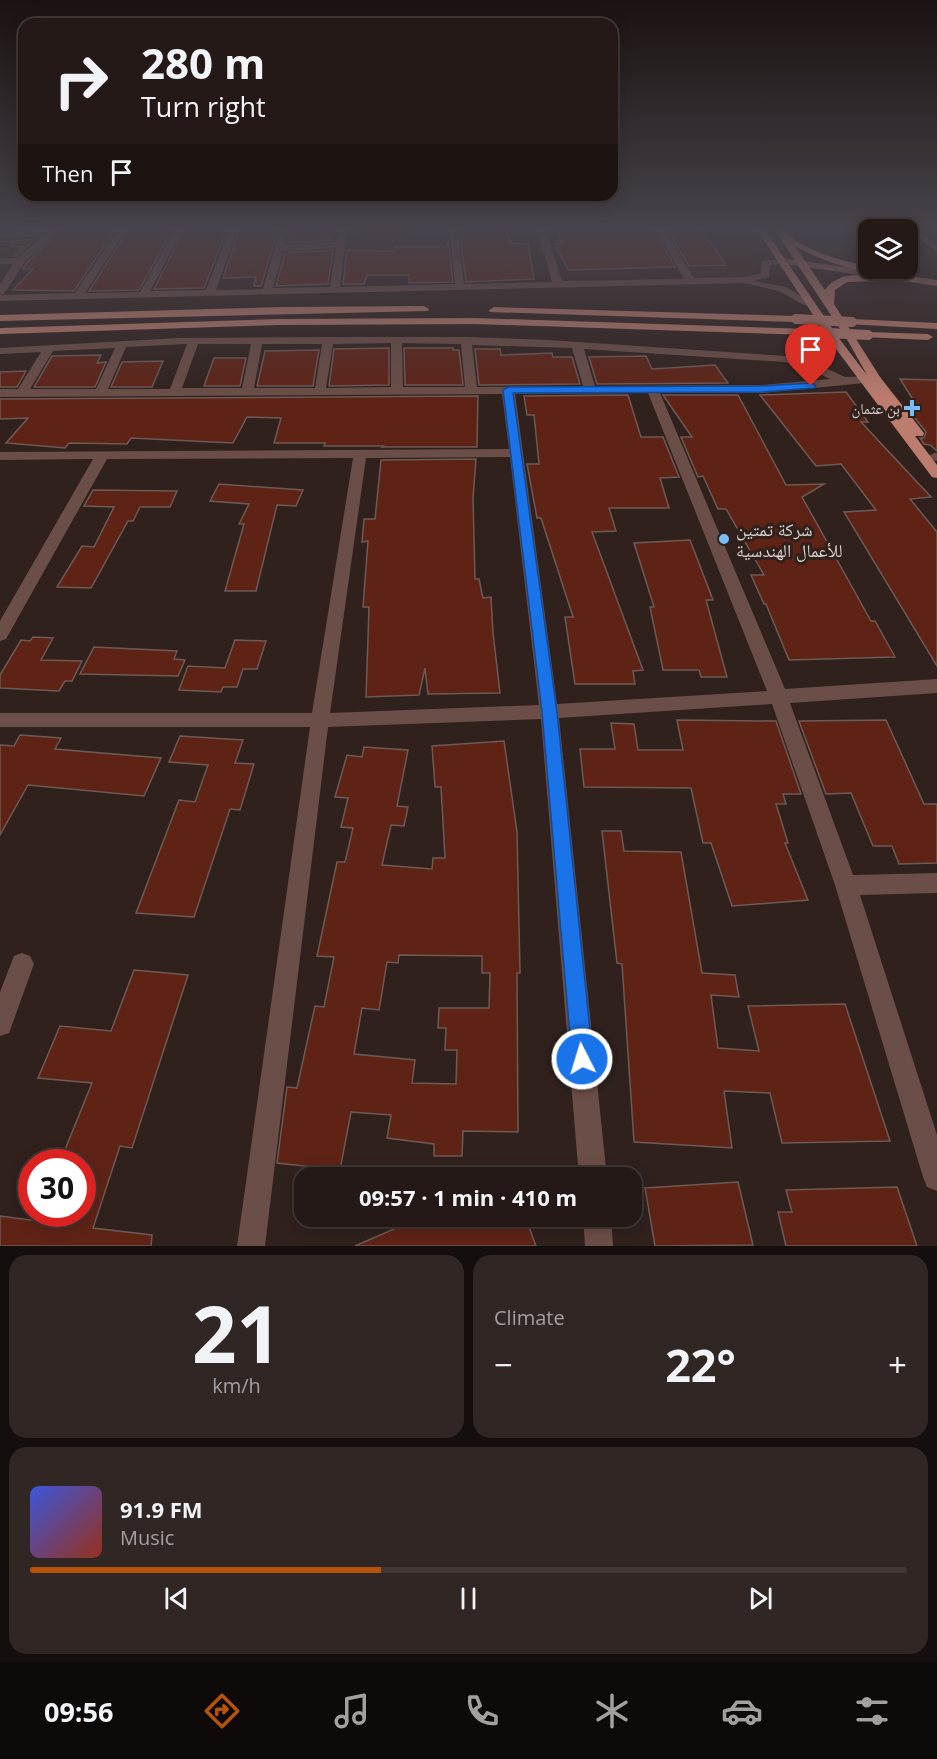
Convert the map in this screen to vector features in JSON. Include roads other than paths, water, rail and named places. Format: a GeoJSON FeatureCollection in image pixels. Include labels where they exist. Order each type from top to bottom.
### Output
{"type":"FeatureCollection","features":[{"type":"Feature","properties":{"kind":"highway"},"geometry":{"type":"LineString","coordinates":[[796,285],[870,379],[937,474]]}},
{"type":"Feature","properties":{"kind":"highway"},"geometry":{"type":"LineString","coordinates":[[816,285],[870,379],[904,413],[936,458]]}},
{"type":"Feature","properties":{"kind":"highway"},"geometry":{"type":"LineString","coordinates":[[829,305],[830,291],[834,285]]}},
{"type":"Feature","properties":{"kind":"highway"},"geometry":{"type":"LineString","coordinates":[[0,318],[283,310],[445,309],[796,319],[937,326]]}},
{"type":"Feature","properties":{"kind":"highway"},"geometry":{"type":"LineString","coordinates":[[0,331],[278,322],[476,321],[937,337]]}},
{"type":"Feature","properties":{"kind":"street"},"geometry":{"type":"LineString","coordinates":[[78,296],[85,285]]}},
{"type":"Feature","properties":{"kind":"street"},"geometry":{"type":"LineString","coordinates":[[144,294],[149,285]]}},
{"type":"Feature","properties":{"kind":"street"},"geometry":{"type":"LineString","coordinates":[[210,293],[213,285]]}},
{"type":"Feature","properties":{"kind":"street"},"geometry":{"type":"LineString","coordinates":[[267,291],[269,285]]}},
{"type":"Feature","properties":{"kind":"street"},"geometry":{"type":"LineString","coordinates":[[0,298],[553,285]]}},
{"type":"Feature","properties":{"kind":"street"},"geometry":{"type":"LineString","coordinates":[[765,285],[774,286],[808,303]]}},
{"type":"Feature","properties":{"kind":"street"},"geometry":{"type":"LineString","coordinates":[[247,392],[257,340]]}},
{"type":"Feature","properties":{"kind":"street"},"geometry":{"type":"LineString","coordinates":[[320,391],[328,340]]}},
{"type":"Feature","properties":{"kind":"street"},"geometry":{"type":"LineString","coordinates":[[396,340],[396,391]]}},
{"type":"Feature","properties":{"kind":"street"},"geometry":{"type":"LineString","coordinates":[[0,351],[194,341],[466,340],[785,359],[809,364],[843,381]]}},
{"type":"Feature","properties":{"kind":"street"},"geometry":{"type":"LineString","coordinates":[[466,340],[471,390]]}},
{"type":"Feature","properties":{"kind":"street"},"geometry":{"type":"LineString","coordinates":[[175,392],[194,341]]}},
{"type":"Feature","properties":{"kind":"street"},"geometry":{"type":"LineString","coordinates":[[100,393],[122,344]]}},
{"type":"Feature","properties":{"kind":"street"},"geometry":{"type":"LineString","coordinates":[[577,345],[590,390]]}},
{"type":"Feature","properties":{"kind":"street"},"geometry":{"type":"LineString","coordinates":[[22,393],[49,348]]}},
{"type":"Feature","properties":{"kind":"street"},"geometry":{"type":"LineString","coordinates":[[0,393],[786,388],[870,379]]}},
{"type":"Feature","properties":{"kind":"street"},"geometry":{"type":"LineString","coordinates":[[508,390],[549,712],[592,1167]]}},
{"type":"Feature","properties":{"kind":"street"},"geometry":{"type":"LineString","coordinates":[[652,390],[778,695],[846,885],[937,1177]]}},
{"type":"Feature","properties":{"kind":"street"},"geometry":{"type":"LineString","coordinates":[[0,456],[360,456],[515,453]]}},
{"type":"Feature","properties":{"kind":"street"},"geometry":{"type":"LineString","coordinates":[[2,626],[102,456]]}},
{"type":"Feature","properties":{"kind":"street"},"geometry":{"type":"LineString","coordinates":[[250,1246],[320,720],[360,456]]}},
{"type":"Feature","properties":{"kind":"street"},"geometry":{"type":"LineString","coordinates":[[0,720],[320,720],[549,712],[937,686]]}},
{"type":"Feature","properties":{"kind":"street"},"geometry":{"type":"LineString","coordinates":[[846,885],[937,883]]}},
{"type":"Feature","properties":{"kind":"street"},"geometry":{"type":"LineString","coordinates":[[0,1024],[22,964]]}},
{"type":"Feature","properties":{"kind":"street"},"geometry":{"type":"LineString","coordinates":[[598,1227],[599,1246]]}},
{"type":"Feature","properties":{"kind":"place","name":"بن عثمان"},"geometry":{"type":"Point","coordinates":[912,408]}},
{"type":"Feature","properties":{"kind":"place","name":"شركة تمتين للأعمال الهندسية"},"geometry":{"type":"Point","coordinates":[724,539]}}]}
